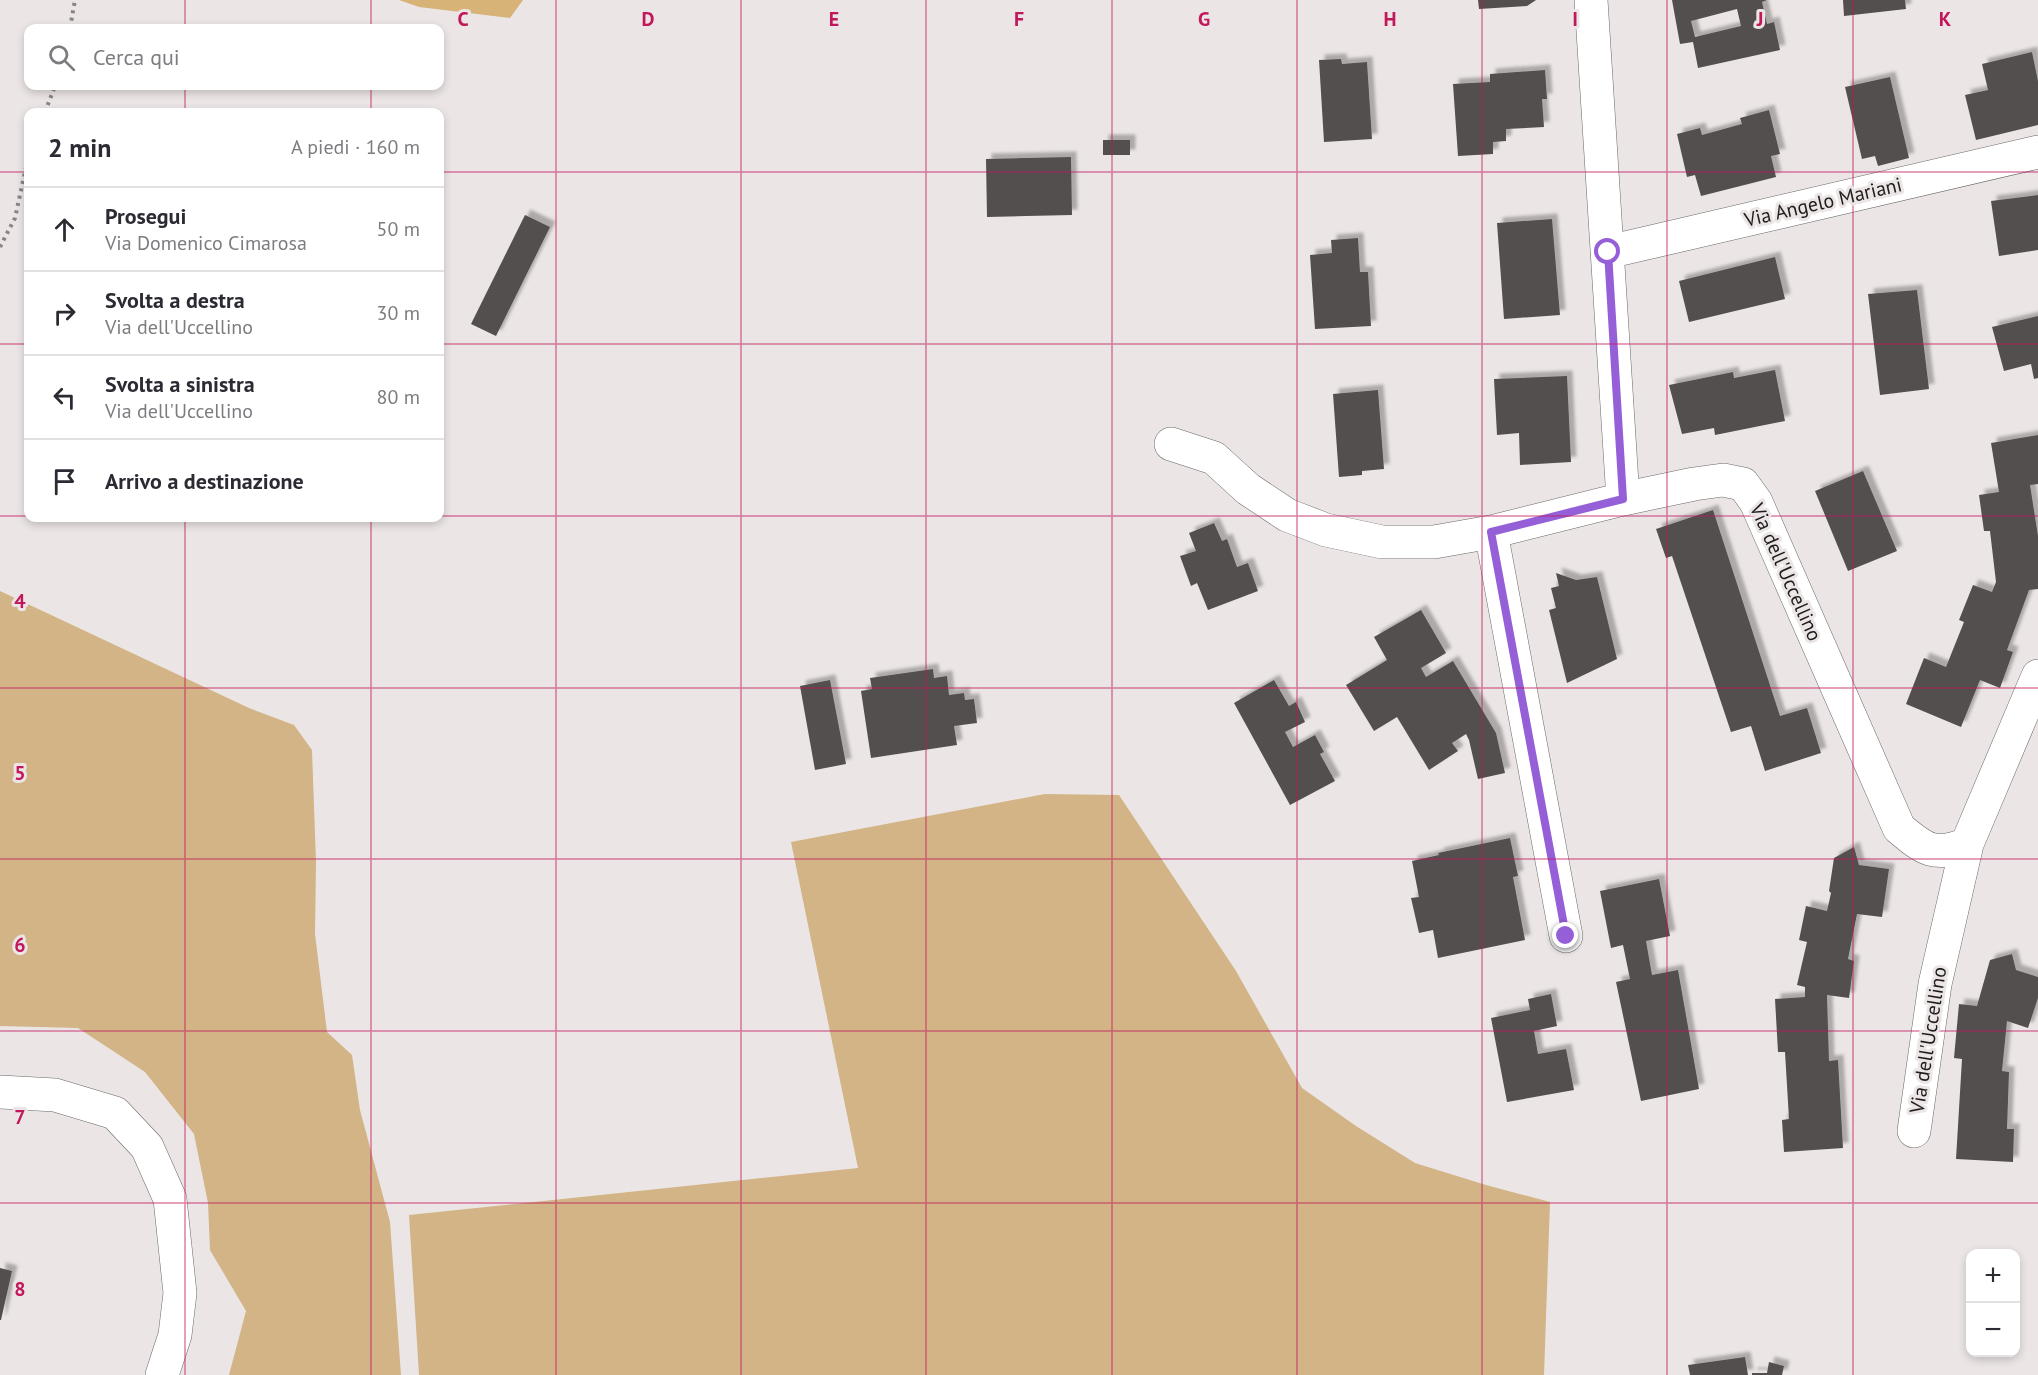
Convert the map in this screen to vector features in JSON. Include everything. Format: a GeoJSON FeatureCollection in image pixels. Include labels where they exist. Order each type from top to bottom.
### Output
{"type":"FeatureCollection","features":[{"type":"Feature","properties":{"kind":"street"},"geometry":{"type":"LineString","coordinates":[[1591,0],[1623,499]]}},
{"type":"Feature","properties":{"kind":"street","name":"Via Angelo Mariani"},"geometry":{"type":"LineString","coordinates":[[1608,252],[2038,152]]}},
{"type":"Feature","properties":{"kind":"street","name":"Via dell'Uccellino"},"geometry":{"type":"LineString","coordinates":[[1170,444],[1214,458],[1248,489],[1287,515],[1326,530],[1382,542],[1434,542],[1491,532],[1694,484],[1723,480],[1743,484],[1756,502],[1899,828],[1922,847],[1948,851],[1968,844]]}},
{"type":"Feature","properties":{"kind":"street"},"geometry":{"type":"LineString","coordinates":[[1491,532],[1566,936]]}},
{"type":"Feature","properties":{"kind":"street","name":"Via dell'Uccellino"},"geometry":{"type":"LineString","coordinates":[[1914,1131],[1935,984],[1968,844],[2038,676]]}},
{"type":"Feature","properties":{"kind":"street"},"geometry":{"type":"LineString","coordinates":[[0,1092],[55,1095],[115,1113],[147,1147],[170,1199],[180,1293],[175,1335],[162,1375]]}},
{"type":"Feature","properties":{"kind":"path"},"geometry":{"type":"LineString","coordinates":[[71,24],[75,0]]}},
{"type":"Feature","properties":{"kind":"path"},"geometry":{"type":"LineString","coordinates":[[47,108],[53,90]]}},
{"type":"Feature","properties":{"kind":"path"},"geometry":{"type":"LineString","coordinates":[[0,247],[15,218],[24,177]]}},
{"type":"Feature","properties":{"kind":"shaded area"},"geometry":{"type":"Polygon","coordinates":[[[399,0],[523,0],[510,18],[419,7],[399,0]]]}},
{"type":"Feature","properties":{"kind":"shaded area"},"geometry":{"type":"Polygon","coordinates":[[[0,591],[249,708],[294,725],[312,750],[316,862],[315,934],[327,1032],[352,1055],[360,1110],[390,1222],[401,1375],[229,1375],[246,1311],[210,1250],[208,1203],[194,1134],[145,1072],[78,1028],[0,1026],[0,591]]]}},
{"type":"Feature","properties":{"kind":"shaded area"},"geometry":{"type":"Polygon","coordinates":[[[1045,794],[1119,795],[1236,971],[1302,1088],[1415,1163],[1550,1202],[1544,1375],[419,1375],[409,1215],[858,1168],[791,842],[1045,794]]]}},
{"type":"Feature","properties":{"kind":"building"},"geometry":{"type":"Polygon","coordinates":[[[1478,0],[1536,0],[1527,6],[1479,9],[1478,0]]]}},
{"type":"Feature","properties":{"kind":"building"},"geometry":{"type":"Polygon","coordinates":[[[1672,0],[1767,0],[1762,2],[1767,24],[1774,22],[1780,50],[1698,68],[1693,42],[1680,44],[1672,0]],[[1737,9],[1691,21],[1695,37],[1741,26],[1737,9]]]}},
{"type":"Feature","properties":{"kind":"building"},"geometry":{"type":"Polygon","coordinates":[[[1843,0],[1905,0],[1906,9],[1844,16],[1843,0]]]}},
{"type":"Feature","properties":{"kind":"building"},"geometry":{"type":"Polygon","coordinates":[[[2032,52],[2038,81],[2038,125],[1976,140],[1965,95],[1988,90],[1982,64],[2032,52]]]}},
{"type":"Feature","properties":{"kind":"building"},"geometry":{"type":"Polygon","coordinates":[[[1341,59],[1342,64],[1367,62],[1372,139],[1324,142],[1319,60],[1341,59]]]}},
{"type":"Feature","properties":{"kind":"building"},"geometry":{"type":"Polygon","coordinates":[[[1545,70],[1547,99],[1542,99],[1544,127],[1506,129],[1506,141],[1493,142],[1493,154],[1458,156],[1453,84],[1490,82],[1490,74],[1545,70]]]}},
{"type":"Feature","properties":{"kind":"building"},"geometry":{"type":"Polygon","coordinates":[[[1890,77],[1909,158],[1878,166],[1875,156],[1862,159],[1845,87],[1890,77]]]}},
{"type":"Feature","properties":{"kind":"building"},"geometry":{"type":"Polygon","coordinates":[[[1769,110],[1780,154],[1771,156],[1776,177],[1701,196],[1695,175],[1687,177],[1677,134],[1700,128],[1702,135],[1742,124],[1740,118],[1769,110]]]}},
{"type":"Feature","properties":{"kind":"building"},"geometry":{"type":"Polygon","coordinates":[[[1103,140],[1130,140],[1130,155],[1103,155],[1103,140]]]}},
{"type":"Feature","properties":{"kind":"building"},"geometry":{"type":"Polygon","coordinates":[[[1071,157],[1072,215],[987,217],[986,159],[1071,157]]]}},
{"type":"Feature","properties":{"kind":"building"},"geometry":{"type":"Polygon","coordinates":[[[2038,195],[2038,250],[1999,256],[1991,201],[2038,195]]]}},
{"type":"Feature","properties":{"kind":"building"},"geometry":{"type":"Polygon","coordinates":[[[525,215],[550,227],[496,336],[471,324],[525,215]]]}},
{"type":"Feature","properties":{"kind":"building"},"geometry":{"type":"Polygon","coordinates":[[[1552,219],[1560,315],[1504,319],[1497,223],[1552,219]]]}},
{"type":"Feature","properties":{"kind":"building"},"geometry":{"type":"Polygon","coordinates":[[[1358,238],[1360,272],[1368,272],[1371,326],[1315,329],[1310,255],[1332,253],[1331,240],[1358,238]]]}},
{"type":"Feature","properties":{"kind":"building"},"geometry":{"type":"Polygon","coordinates":[[[1775,257],[1785,299],[1689,322],[1679,281],[1775,257]]]}},
{"type":"Feature","properties":{"kind":"building"},"geometry":{"type":"Polygon","coordinates":[[[1917,290],[1929,389],[1880,395],[1868,294],[1917,290]]]}},
{"type":"Feature","properties":{"kind":"building"},"geometry":{"type":"Polygon","coordinates":[[[2038,316],[2038,378],[2034,379],[2031,364],[2004,371],[1992,327],[2038,316]]]}},
{"type":"Feature","properties":{"kind":"building"},"geometry":{"type":"Polygon","coordinates":[[[1775,370],[1785,421],[1715,435],[1714,428],[1682,434],[1669,385],[1733,372],[1734,378],[1775,370]]]}},
{"type":"Feature","properties":{"kind":"building"},"geometry":{"type":"Polygon","coordinates":[[[1567,376],[1571,462],[1520,465],[1519,433],[1497,435],[1494,379],[1567,376]]]}},
{"type":"Feature","properties":{"kind":"building"},"geometry":{"type":"Polygon","coordinates":[[[1378,390],[1384,469],[1362,471],[1362,475],[1339,477],[1333,394],[1378,390]]]}},
{"type":"Feature","properties":{"kind":"building"},"geometry":{"type":"Polygon","coordinates":[[[2038,435],[2038,484],[2030,485],[2038,536],[2038,589],[2029,590],[2007,650],[2013,652],[2000,688],[1980,680],[1961,727],[1906,704],[1924,658],[1946,667],[1964,622],[1959,620],[1973,585],[1992,592],[1996,582],[1990,531],[1984,531],[1979,495],[1999,492],[1991,443],[2038,435]]]}},
{"type":"Feature","properties":{"kind":"building"},"geometry":{"type":"Polygon","coordinates":[[[1863,471],[1897,551],[1848,571],[1815,491],[1863,471]]]}},
{"type":"Feature","properties":{"kind":"building"},"geometry":{"type":"Polygon","coordinates":[[[1713,510],[1780,716],[1807,708],[1821,753],[1765,771],[1751,726],[1731,732],[1672,556],[1666,558],[1656,529],[1713,510]]]}},
{"type":"Feature","properties":{"kind":"building"},"geometry":{"type":"Polygon","coordinates":[[[1214,523],[1222,541],[1227,539],[1237,567],[1248,563],[1258,591],[1208,610],[1197,583],[1191,586],[1180,556],[1196,551],[1189,533],[1214,523]]]}},
{"type":"Feature","properties":{"kind":"building"},"geometry":{"type":"Polygon","coordinates":[[[1556,573],[1576,580],[1597,577],[1617,659],[1567,683],[1549,610],[1556,608],[1551,588],[1559,586],[1556,573]]]}},
{"type":"Feature","properties":{"kind":"building"},"geometry":{"type":"Polygon","coordinates":[[[1421,610],[1446,653],[1421,668],[1426,677],[1453,661],[1496,733],[1505,773],[1478,779],[1466,734],[1452,743],[1458,751],[1429,770],[1397,717],[1374,731],[1346,685],[1387,660],[1374,637],[1421,610]]]}},
{"type":"Feature","properties":{"kind":"building"},"geometry":{"type":"Polygon","coordinates":[[[933,669],[934,678],[947,676],[949,695],[964,693],[965,700],[974,699],[977,723],[954,726],[957,745],[871,758],[861,691],[872,689],[870,678],[933,669]]]}},
{"type":"Feature","properties":{"kind":"building"},"geometry":{"type":"Polygon","coordinates":[[[830,680],[846,764],[815,770],[800,686],[830,680]]]}},
{"type":"Feature","properties":{"kind":"building"},"geometry":{"type":"Polygon","coordinates":[[[1274,680],[1289,706],[1296,702],[1305,722],[1285,732],[1293,747],[1315,735],[1324,752],[1320,754],[1335,781],[1290,805],[1234,703],[1274,680]]]}},
{"type":"Feature","properties":{"kind":"building"},"geometry":{"type":"Polygon","coordinates":[[[1510,838],[1518,876],[1513,877],[1525,940],[1438,958],[1433,930],[1419,933],[1411,898],[1419,897],[1412,861],[1439,855],[1438,853],[1510,838]]]}},
{"type":"Feature","properties":{"kind":"building"},"geometry":{"type":"Polygon","coordinates":[[[1854,847],[1859,865],[1889,869],[1882,917],[1857,914],[1848,959],[1854,961],[1849,998],[1827,995],[1829,1061],[1838,1060],[1843,1148],[1784,1152],[1782,1120],[1789,1119],[1785,1052],[1778,1052],[1775,999],[1805,997],[1805,987],[1797,985],[1807,942],[1799,940],[1806,906],[1827,911],[1834,858],[1854,847]]]}},
{"type":"Feature","properties":{"kind":"building"},"geometry":{"type":"Polygon","coordinates":[[[1659,879],[1670,936],[1646,941],[1652,975],[1678,970],[1699,1089],[1641,1101],[1616,982],[1630,979],[1623,945],[1611,948],[1600,891],[1659,879]]]}},
{"type":"Feature","properties":{"kind":"building"},"geometry":{"type":"Polygon","coordinates":[[[2012,954],[2016,970],[2038,977],[2038,998],[2028,1028],[2007,1021],[2002,1071],[2009,1072],[2007,1129],[2014,1129],[2013,1162],[1956,1159],[1962,1059],[1954,1058],[1959,1004],[1977,1006],[1990,960],[2012,954]]]}},
{"type":"Feature","properties":{"kind":"building"},"geometry":{"type":"Polygon","coordinates":[[[1551,994],[1557,1026],[1534,1031],[1538,1054],[1566,1049],[1574,1090],[1507,1102],[1491,1018],[1530,1010],[1528,999],[1551,994]]]}},
{"type":"Feature","properties":{"kind":"building"},"geometry":{"type":"Polygon","coordinates":[[[0,1268],[12,1271],[1,1320],[0,1320],[0,1268]]]}},
{"type":"Feature","properties":{"kind":"building"},"geometry":{"type":"Polygon","coordinates":[[[1745,1357],[1748,1375],[1690,1375],[1688,1365],[1745,1357]]]}},
{"type":"Feature","properties":{"kind":"building"},"geometry":{"type":"Polygon","coordinates":[[[1769,1362],[1784,1366],[1782,1375],[1752,1375],[1752,1373],[1767,1373],[1769,1362]]]}},
{"type":"Feature","properties":{"kind":"route"},"geometry":{"type":"LineString","coordinates":[[1566,936],[1491,532],[1623,499],[1608,252]]}}]}
